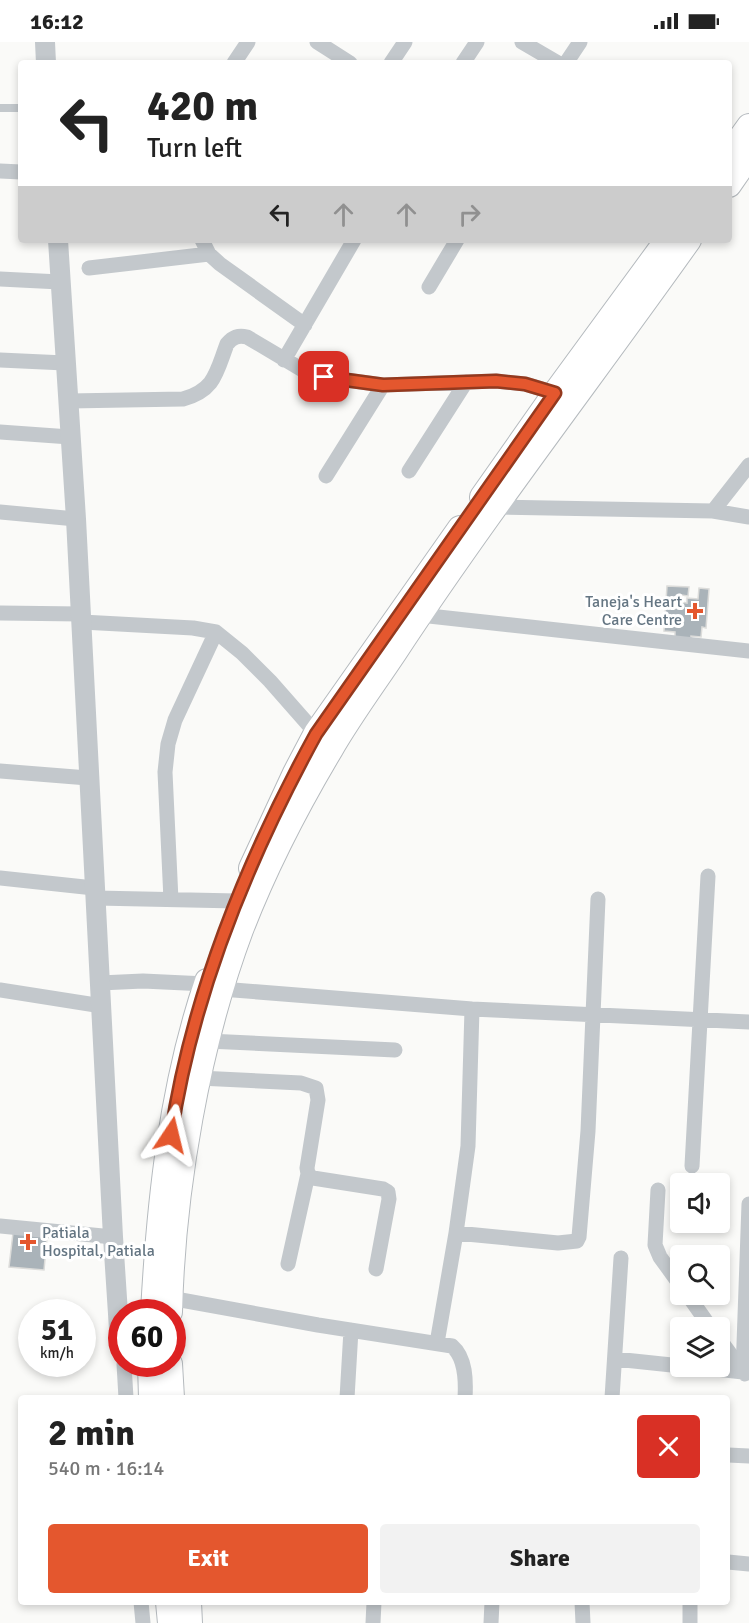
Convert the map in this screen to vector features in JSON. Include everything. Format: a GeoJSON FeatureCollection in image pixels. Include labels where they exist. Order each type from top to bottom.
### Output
{"type":"FeatureCollection","features":[{"type":"Feature","properties":{"kind":"main road"},"geometry":{"type":"LineString","coordinates":[[732,150],[749,126]]}},
{"type":"Feature","properties":{"kind":"main road"},"geometry":{"type":"LineString","coordinates":[[732,180],[749,156]]}},
{"type":"Feature","properties":{"kind":"main road"},"geometry":{"type":"LineString","coordinates":[[164,1299],[162,1192],[174,1116],[193,1032],[242,929],[324,741],[555,393],[665,243]]}},
{"type":"Feature","properties":{"kind":"main road"},"geometry":{"type":"LineString","coordinates":[[165,1299],[183,1160],[208,1041],[214,987],[237,901],[295,772],[324,741],[420,615],[495,507],[687,243]]}},
{"type":"Feature","properties":{"kind":"main road"},"geometry":{"type":"LineString","coordinates":[[150,1377],[151,1395]]}},
{"type":"Feature","properties":{"kind":"main road"},"geometry":{"type":"LineString","coordinates":[[170,1377],[172,1395]]}},
{"type":"Feature","properties":{"kind":"main road"},"geometry":{"type":"LineString","coordinates":[[168,1605],[170,1623]]}},
{"type":"Feature","properties":{"kind":"main road"},"geometry":{"type":"LineString","coordinates":[[189,1605],[190,1623]]}},
{"type":"Feature","properties":{"kind":"street"},"geometry":{"type":"LineString","coordinates":[[45,42],[46,60]]}},
{"type":"Feature","properties":{"kind":"street"},"geometry":{"type":"LineString","coordinates":[[236,60],[248,42]]}},
{"type":"Feature","properties":{"kind":"street"},"geometry":{"type":"LineString","coordinates":[[317,42],[342,60]]}},
{"type":"Feature","properties":{"kind":"street"},"geometry":{"type":"LineString","coordinates":[[393,60],[405,42]]}},
{"type":"Feature","properties":{"kind":"street"},"geometry":{"type":"LineString","coordinates":[[465,60],[477,42]]}},
{"type":"Feature","properties":{"kind":"street"},"geometry":{"type":"LineString","coordinates":[[522,42],[553,60]]}},
{"type":"Feature","properties":{"kind":"street"},"geometry":{"type":"LineString","coordinates":[[568,60],[580,42]]}},
{"type":"Feature","properties":{"kind":"street"},"geometry":{"type":"LineString","coordinates":[[0,171],[18,172]]}},
{"type":"Feature","properties":{"kind":"street"},"geometry":{"type":"LineString","coordinates":[[58,243],[76,519],[117,1299]]}},
{"type":"Feature","properties":{"kind":"street"},"geometry":{"type":"LineString","coordinates":[[284,360],[352,243]]}},
{"type":"Feature","properties":{"kind":"street"},"geometry":{"type":"LineString","coordinates":[[429,287],[455,243]]}},
{"type":"Feature","properties":{"kind":"street"},"geometry":{"type":"LineString","coordinates":[[89,268],[206,247],[220,264],[305,325]]}},
{"type":"Feature","properties":{"kind":"street"},"geometry":{"type":"LineString","coordinates":[[0,279],[60,282]]}},
{"type":"Feature","properties":{"kind":"street"},"geometry":{"type":"LineString","coordinates":[[69,401],[183,399],[195,396],[210,384],[228,344],[231,339],[238,336],[247,337],[306,372],[324,377],[383,385],[496,381],[525,384],[555,393]]}},
{"type":"Feature","properties":{"kind":"street"},"geometry":{"type":"LineString","coordinates":[[0,360],[65,363]]}},
{"type":"Feature","properties":{"kind":"street"},"geometry":{"type":"LineString","coordinates":[[409,471],[466,382]]}},
{"type":"Feature","properties":{"kind":"street"},"geometry":{"type":"LineString","coordinates":[[326,476],[383,385]]}},
{"type":"Feature","properties":{"kind":"street"},"geometry":{"type":"LineString","coordinates":[[0,432],[70,437]]}},
{"type":"Feature","properties":{"kind":"street"},"geometry":{"type":"LineString","coordinates":[[713,511],[749,465]]}},
{"type":"Feature","properties":{"kind":"street"},"geometry":{"type":"LineString","coordinates":[[495,507],[713,511],[749,517]]}},
{"type":"Feature","properties":{"kind":"street"},"geometry":{"type":"LineString","coordinates":[[0,512],[76,519]]}},
{"type":"Feature","properties":{"kind":"street"},"geometry":{"type":"LineString","coordinates":[[0,613],[81,618],[216,632],[242,653],[270,681],[324,741]]}},
{"type":"Feature","properties":{"kind":"street"},"geometry":{"type":"LineString","coordinates":[[420,615],[749,651]]}},
{"type":"Feature","properties":{"kind":"street"},"geometry":{"type":"LineString","coordinates":[[171,900],[165,772],[168,744],[175,720],[216,632]]}},
{"type":"Feature","properties":{"kind":"street"},"geometry":{"type":"LineString","coordinates":[[0,771],[88,778]]}},
{"type":"Feature","properties":{"kind":"street"},"geometry":{"type":"LineString","coordinates":[[692,1166],[708,876]]}},
{"type":"Feature","properties":{"kind":"street"},"geometry":{"type":"LineString","coordinates":[[0,878],[95,893],[171,900],[237,901]]}},
{"type":"Feature","properties":{"kind":"street"},"geometry":{"type":"LineString","coordinates":[[456,1233],[558,1243],[576,1241],[579,1237],[594,1015],[598,898]]}},
{"type":"Feature","properties":{"kind":"street"},"geometry":{"type":"LineString","coordinates":[[100,983],[143,981],[472,1009],[749,1022]]}},
{"type":"Feature","properties":{"kind":"street"},"geometry":{"type":"LineString","coordinates":[[0,990],[102,1006]]}},
{"type":"Feature","properties":{"kind":"street"},"geometry":{"type":"LineString","coordinates":[[436,1343],[456,1233],[468,1146],[472,1009]]}},
{"type":"Feature","properties":{"kind":"street"},"geometry":{"type":"LineString","coordinates":[[208,1041],[395,1050]]}},
{"type":"Feature","properties":{"kind":"street"},"geometry":{"type":"LineString","coordinates":[[199,1078],[301,1083],[316,1088],[318,1100],[308,1174],[288,1264]]}},
{"type":"Feature","properties":{"kind":"street"},"geometry":{"type":"LineString","coordinates":[[308,1174],[313,1178],[383,1189],[388,1192],[389,1199],[376,1269]]}},
{"type":"Feature","properties":{"kind":"street"},"geometry":{"type":"LineString","coordinates":[[658,1190],[655,1245],[670,1271]]}},
{"type":"Feature","properties":{"kind":"street"},"geometry":{"type":"LineString","coordinates":[[746,1376],[749,1204]]}},
{"type":"Feature","properties":{"kind":"street"},"geometry":{"type":"LineString","coordinates":[[0,1226],[113,1237]]}},
{"type":"Feature","properties":{"kind":"street"},"geometry":{"type":"LineString","coordinates":[[612,1395],[621,1258]]}},
{"type":"Feature","properties":{"kind":"street"},"geometry":{"type":"LineString","coordinates":[[186,1311],[351,1330],[452,1346],[459,1352],[462,1360],[465,1395]]}},
{"type":"Feature","properties":{"kind":"street"},"geometry":{"type":"LineString","coordinates":[[347,1395],[351,1330]]}},
{"type":"Feature","properties":{"kind":"street"},"geometry":{"type":"LineString","coordinates":[[730,1354],[746,1376]]}},
{"type":"Feature","properties":{"kind":"street"},"geometry":{"type":"LineString","coordinates":[[615,1359],[670,1365]]}},
{"type":"Feature","properties":{"kind":"street"},"geometry":{"type":"LineString","coordinates":[[730,1373],[746,1376]]}},
{"type":"Feature","properties":{"kind":"street"},"geometry":{"type":"LineString","coordinates":[[125,1377],[126,1395]]}},
{"type":"Feature","properties":{"kind":"street"},"geometry":{"type":"LineString","coordinates":[[730,1455],[749,1456]]}},
{"type":"Feature","properties":{"kind":"street"},"geometry":{"type":"LineString","coordinates":[[730,1562],[749,1564]]}},
{"type":"Feature","properties":{"kind":"street"},"geometry":{"type":"LineString","coordinates":[[141,1605],[143,1623]]}},
{"type":"Feature","properties":{"kind":"street"},"geometry":{"type":"LineString","coordinates":[[373,1623],[374,1605]]}},
{"type":"Feature","properties":{"kind":"street"},"geometry":{"type":"LineString","coordinates":[[491,1623],[492,1605]]}},
{"type":"Feature","properties":{"kind":"street"},"geometry":{"type":"LineString","coordinates":[[582,1605],[583,1623]]}},
{"type":"Feature","properties":{"kind":"street"},"geometry":{"type":"LineString","coordinates":[[690,1605],[690,1623]]}},
{"type":"Feature","properties":{"kind":"lane"},"geometry":{"type":"LineString","coordinates":[[0,108],[18,108]]}},
{"type":"Feature","properties":{"kind":"building"},"geometry":{"type":"Polygon","coordinates":[[[667,586],[689,587],[688,596],[682,595],[681,602],[687,603],[687,598],[698,599],[699,588],[709,589],[706,628],[702,627],[701,637],[691,636],[691,640],[675,639],[675,632],[664,631],[667,586]]]}},
{"type":"Feature","properties":{"kind":"building"},"geometry":{"type":"Polygon","coordinates":[[[13,1233],[47,1237],[44,1270],[9,1267],[13,1233]]]}},
{"type":"Feature","properties":{"kind":"place","name":"Taneja's Heart Care Centre"},"geometry":{"type":"Point","coordinates":[695,611]}},
{"type":"Feature","properties":{"kind":"place","name":"Patiala Hospital, Patiala"},"geometry":{"type":"Point","coordinates":[28,1242]}},
{"type":"Feature","properties":{"kind":"route"},"geometry":{"type":"LineString","coordinates":[[171,1135],[184,1069],[206,984],[244,883],[295,772],[316,734],[555,393],[525,384],[496,381],[383,385],[324,377]]}}]}
